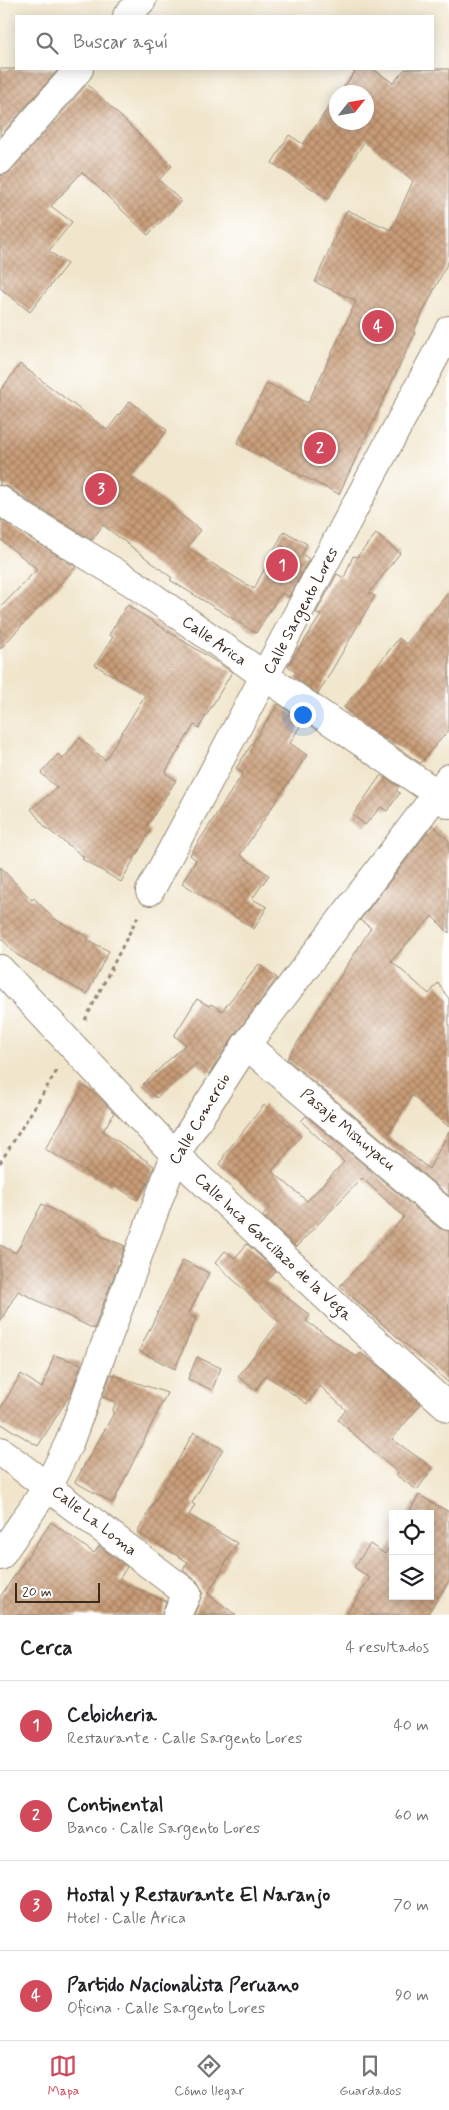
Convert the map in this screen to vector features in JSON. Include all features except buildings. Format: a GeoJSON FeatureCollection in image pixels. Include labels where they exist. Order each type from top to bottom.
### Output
{"type":"FeatureCollection","features":[{"type":"Feature","properties":{"kind":"street"},"geometry":{"type":"LineString","coordinates":[[128,15],[142,0]]}},
{"type":"Feature","properties":{"kind":"street"},"geometry":{"type":"LineString","coordinates":[[0,160],[78,70]]}},
{"type":"Feature","properties":{"kind":"street","name":"Calle Sargento Lores"},"geometry":{"type":"LineString","coordinates":[[150,891],[266,678],[449,330]]}},
{"type":"Feature","properties":{"kind":"street","name":"Calle Arica"},"geometry":{"type":"LineString","coordinates":[[0,500],[22,516],[133,583],[266,678],[445,792]]}},
{"type":"Feature","properties":{"kind":"street","name":"Calle Comercio"},"geometry":{"type":"LineString","coordinates":[[0,1556],[48,1486],[69,1443],[175,1155],[246,1045],[445,792]]}},
{"type":"Feature","properties":{"kind":"street","name":"Calle Inca Garcilazo de la Vega"},"geometry":{"type":"LineString","coordinates":[[0,969],[175,1155],[340,1310],[449,1408]]}},
{"type":"Feature","properties":{"kind":"street","name":"Pasaje Mishuyacu"},"geometry":{"type":"LineString","coordinates":[[246,1045],[449,1216]]}},
{"type":"Feature","properties":{"kind":"street","name":"Calle La Loma"},"geometry":{"type":"LineString","coordinates":[[0,1451],[48,1486],[182,1604]]}},
{"type":"Feature","properties":{"kind":"path"},"geometry":{"type":"LineString","coordinates":[[0,1163],[72,1046],[150,891]]}},
{"type":"Feature","properties":{"kind":"place","name":"Partido Nacionalista Peruano"},"geometry":{"type":"Point","coordinates":[378,326]}},
{"type":"Feature","properties":{"kind":"place","name":"Continental"},"geometry":{"type":"Point","coordinates":[320,448]}},
{"type":"Feature","properties":{"kind":"place","name":"Hostal y Restaurante El Naranjo"},"geometry":{"type":"Point","coordinates":[101,489]}},
{"type":"Feature","properties":{"kind":"place","name":"Cebicheria"},"geometry":{"type":"Point","coordinates":[282,565]}}]}
